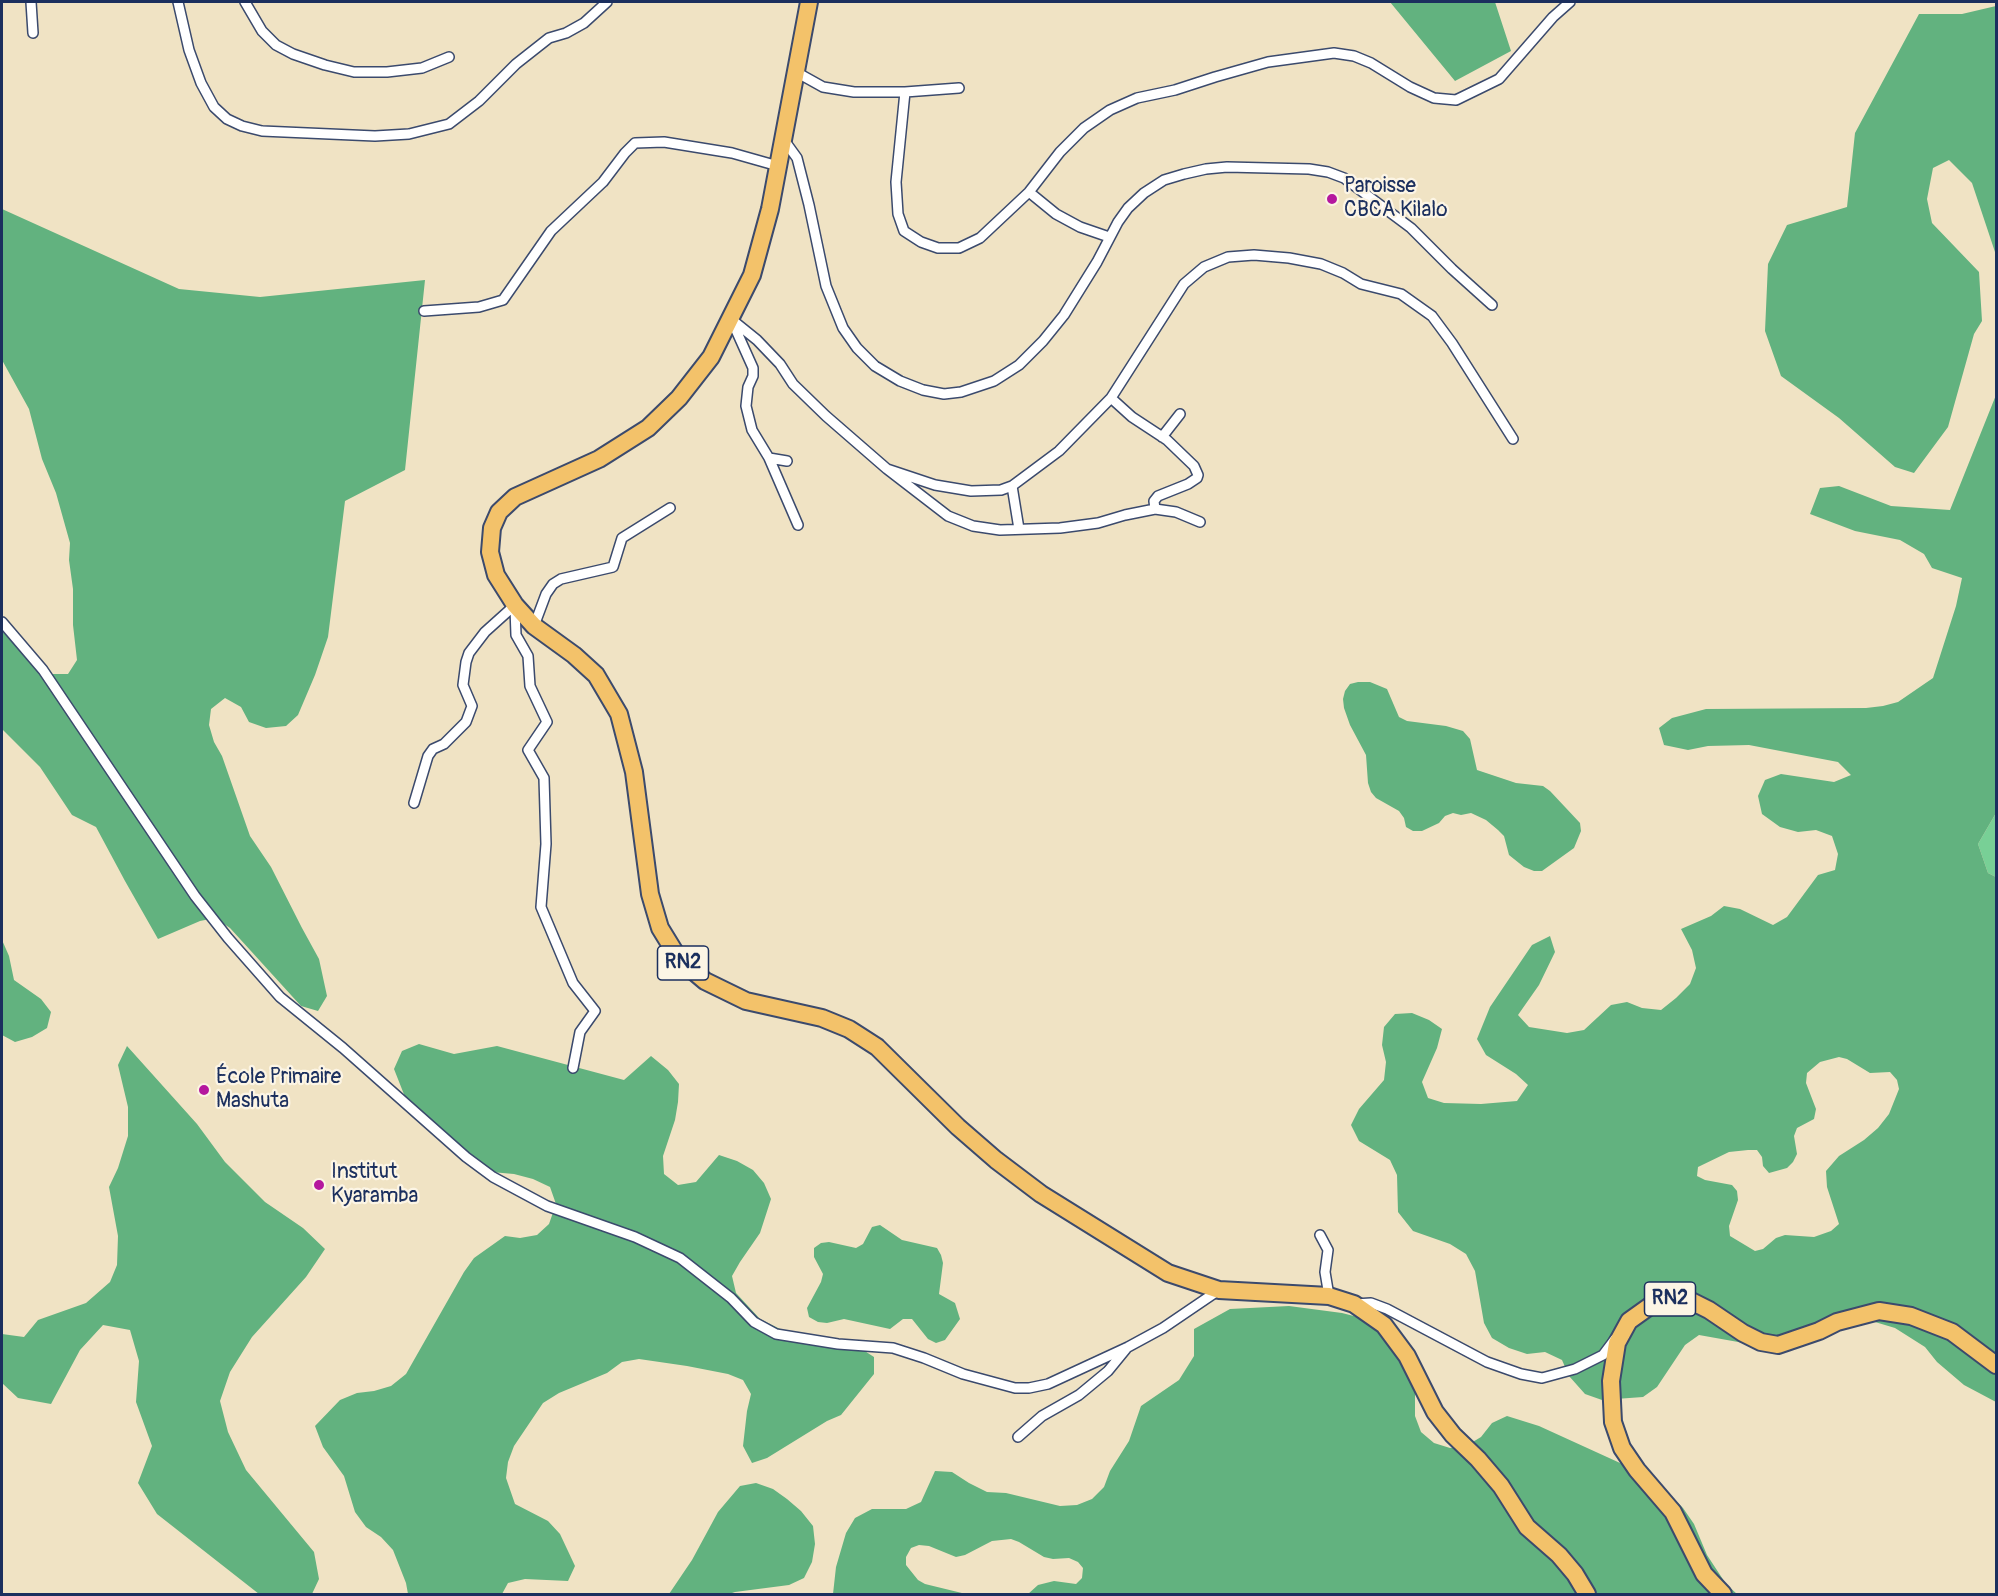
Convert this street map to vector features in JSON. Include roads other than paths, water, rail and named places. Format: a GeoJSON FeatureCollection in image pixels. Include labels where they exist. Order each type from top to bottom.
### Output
{"type":"FeatureCollection","features":[{"type":"Feature","properties":{"kind":"highway","name":"RN2"},"geometry":{"type":"LineString","coordinates":[[808,2],[770,209],[752,275],[711,357],[679,398],[648,428],[599,459],[515,497],[499,512],[492,528],[490,552],[496,575],[515,605],[534,626],[574,655],[596,675],[619,714],[634,772],[650,894],[660,928],[679,959],[705,981],[746,1001],[822,1018],[849,1029],[877,1047],[958,1128],[996,1160],[1041,1194],[1168,1273],[1219,1290],[1329,1296],[1354,1304],[1384,1324],[1407,1356],[1435,1412],[1453,1435],[1501,1486],[1527,1527],[1559,1555],[1575,1574],[1587,1594]]}},
{"type":"Feature","properties":{"kind":"highway","name":"RN2"},"geometry":{"type":"LineString","coordinates":[[1723,1594],[1704,1574],[1673,1512],[1637,1470],[1622,1448],[1613,1422],[1611,1381],[1617,1343],[1629,1321],[1656,1301],[1689,1300],[1709,1310],[1743,1333],[1761,1342],[1778,1345],[1819,1331],[1837,1322],[1879,1311],[1911,1316],[1952,1332],[1996,1365]]}},
{"type":"Feature","properties":{"kind":"street"},"geometry":{"type":"LineString","coordinates":[[31,2],[33,33]]}},
{"type":"Feature","properties":{"kind":"street"},"geometry":{"type":"LineString","coordinates":[[178,2],[189,50],[201,83],[214,107],[227,119],[262,131],[375,136],[429,131],[449,124],[479,101],[516,64],[549,38],[566,33],[584,23],[607,2]]}},
{"type":"Feature","properties":{"kind":"street"},"geometry":{"type":"LineString","coordinates":[[245,2],[262,31],[276,45],[293,54],[325,65],[354,72],[387,72],[422,68],[449,57]]}},
{"type":"Feature","properties":{"kind":"street"},"geometry":{"type":"LineString","coordinates":[[905,92],[897,182],[898,214],[904,231],[921,242],[938,248],[959,248],[980,238],[1029,192],[1060,152],[1084,128],[1110,110],[1137,99],[1268,62],[1334,53],[1354,56],[1371,63],[1410,87],[1434,98],[1456,100],[1499,80],[1553,17],[1570,2]]}},
{"type":"Feature","properties":{"kind":"street"},"geometry":{"type":"LineString","coordinates":[[796,72],[823,87],[854,92],[905,92],[959,88]]}},
{"type":"Feature","properties":{"kind":"street"},"geometry":{"type":"LineString","coordinates":[[783,140],[797,158],[826,286],[843,328],[857,348],[875,366],[900,381],[923,390],[944,394],[961,392],[994,381],[1019,364],[1043,341],[1064,315],[1123,215],[1144,193],[1164,180],[1184,174],[1227,167],[1309,169],[1328,172],[1344,178],[1411,228],[1492,305]]}},
{"type":"Feature","properties":{"kind":"street"},"geometry":{"type":"LineString","coordinates":[[424,311],[478,307],[503,300],[551,231],[603,182],[635,143],[663,142],[732,153],[778,166]]}},
{"type":"Feature","properties":{"kind":"street"},"geometry":{"type":"LineString","coordinates":[[1029,192],[1056,214],[1072,223],[1109,237]]}},
{"type":"Feature","properties":{"kind":"street"},"geometry":{"type":"LineString","coordinates":[[887,469],[935,485],[971,491],[1001,490],[1012,486],[1059,451],[1111,398],[1184,284],[1204,267],[1228,257],[1254,255],[1321,264],[1361,284],[1401,294],[1432,316],[1452,343],[1513,439]]}},
{"type":"Feature","properties":{"kind":"street"},"geometry":{"type":"LineString","coordinates":[[731,320],[753,368],[746,406],[752,430],[769,458],[798,525]]}},
{"type":"Feature","properties":{"kind":"street"},"geometry":{"type":"LineString","coordinates":[[731,320],[757,340],[780,364],[793,384],[887,469],[948,516],[973,526],[1000,530],[1060,528],[1098,523],[1155,510],[1176,512],[1200,522]]}},
{"type":"Feature","properties":{"kind":"street"},"geometry":{"type":"LineString","coordinates":[[1111,398],[1132,417],[1162,437],[1194,466],[1198,475],[1188,484],[1158,496],[1154,501],[1155,510]]}},
{"type":"Feature","properties":{"kind":"street"},"geometry":{"type":"LineString","coordinates":[[1162,437],[1180,414]]}},
{"type":"Feature","properties":{"kind":"street"},"geometry":{"type":"LineString","coordinates":[[769,458],[787,461]]}},
{"type":"Feature","properties":{"kind":"street"},"geometry":{"type":"LineString","coordinates":[[1012,486],[1019,529]]}},
{"type":"Feature","properties":{"kind":"street"},"geometry":{"type":"LineString","coordinates":[[534,626],[546,594],[553,584],[561,579],[613,567],[622,538],[669,508]]}},
{"type":"Feature","properties":{"kind":"street"},"geometry":{"type":"LineString","coordinates":[[414,803],[428,756],[433,749],[444,744],[466,722],[472,706],[463,685],[466,662],[470,653],[485,632],[515,605]]}},
{"type":"Feature","properties":{"kind":"street"},"geometry":{"type":"LineString","coordinates":[[515,605],[516,635],[528,656],[530,686],[547,722],[528,750],[544,778],[546,844],[541,907],[573,983],[596,1011],[580,1032],[573,1068]]}},
{"type":"Feature","properties":{"kind":"street"},"geometry":{"type":"LineString","coordinates":[[2,622],[43,670],[195,896],[235,947],[280,997],[493,1177],[547,1206],[635,1237],[680,1258],[731,1299],[754,1322],[776,1334],[838,1344],[893,1348],[963,1374],[1015,1388],[1048,1384],[1128,1347],[1163,1328],[1219,1290]]}},
{"type":"Feature","properties":{"kind":"street"},"geometry":{"type":"LineString","coordinates":[[1320,1235],[1328,1250],[1325,1272],[1329,1296]]}},
{"type":"Feature","properties":{"kind":"street"},"geometry":{"type":"LineString","coordinates":[[1354,1304],[1371,1303],[1387,1308],[1487,1362],[1521,1374],[1542,1378],[1575,1369],[1603,1355],[1629,1321]]}},
{"type":"Feature","properties":{"kind":"street"},"geometry":{"type":"LineString","coordinates":[[1018,1437],[1042,1416],[1079,1395],[1108,1371],[1128,1347]]}},
{"type":"Feature","properties":{"kind":"place","name":"Paroisse CBCA Kilalo"},"geometry":{"type":"Point","coordinates":[1332,199]}},
{"type":"Feature","properties":{"kind":"place","name":"École Primaire Mashuta"},"geometry":{"type":"Point","coordinates":[204,1090]}},
{"type":"Feature","properties":{"kind":"place","name":"Institut Kyaramba"},"geometry":{"type":"Point","coordinates":[319,1185]}}]}
